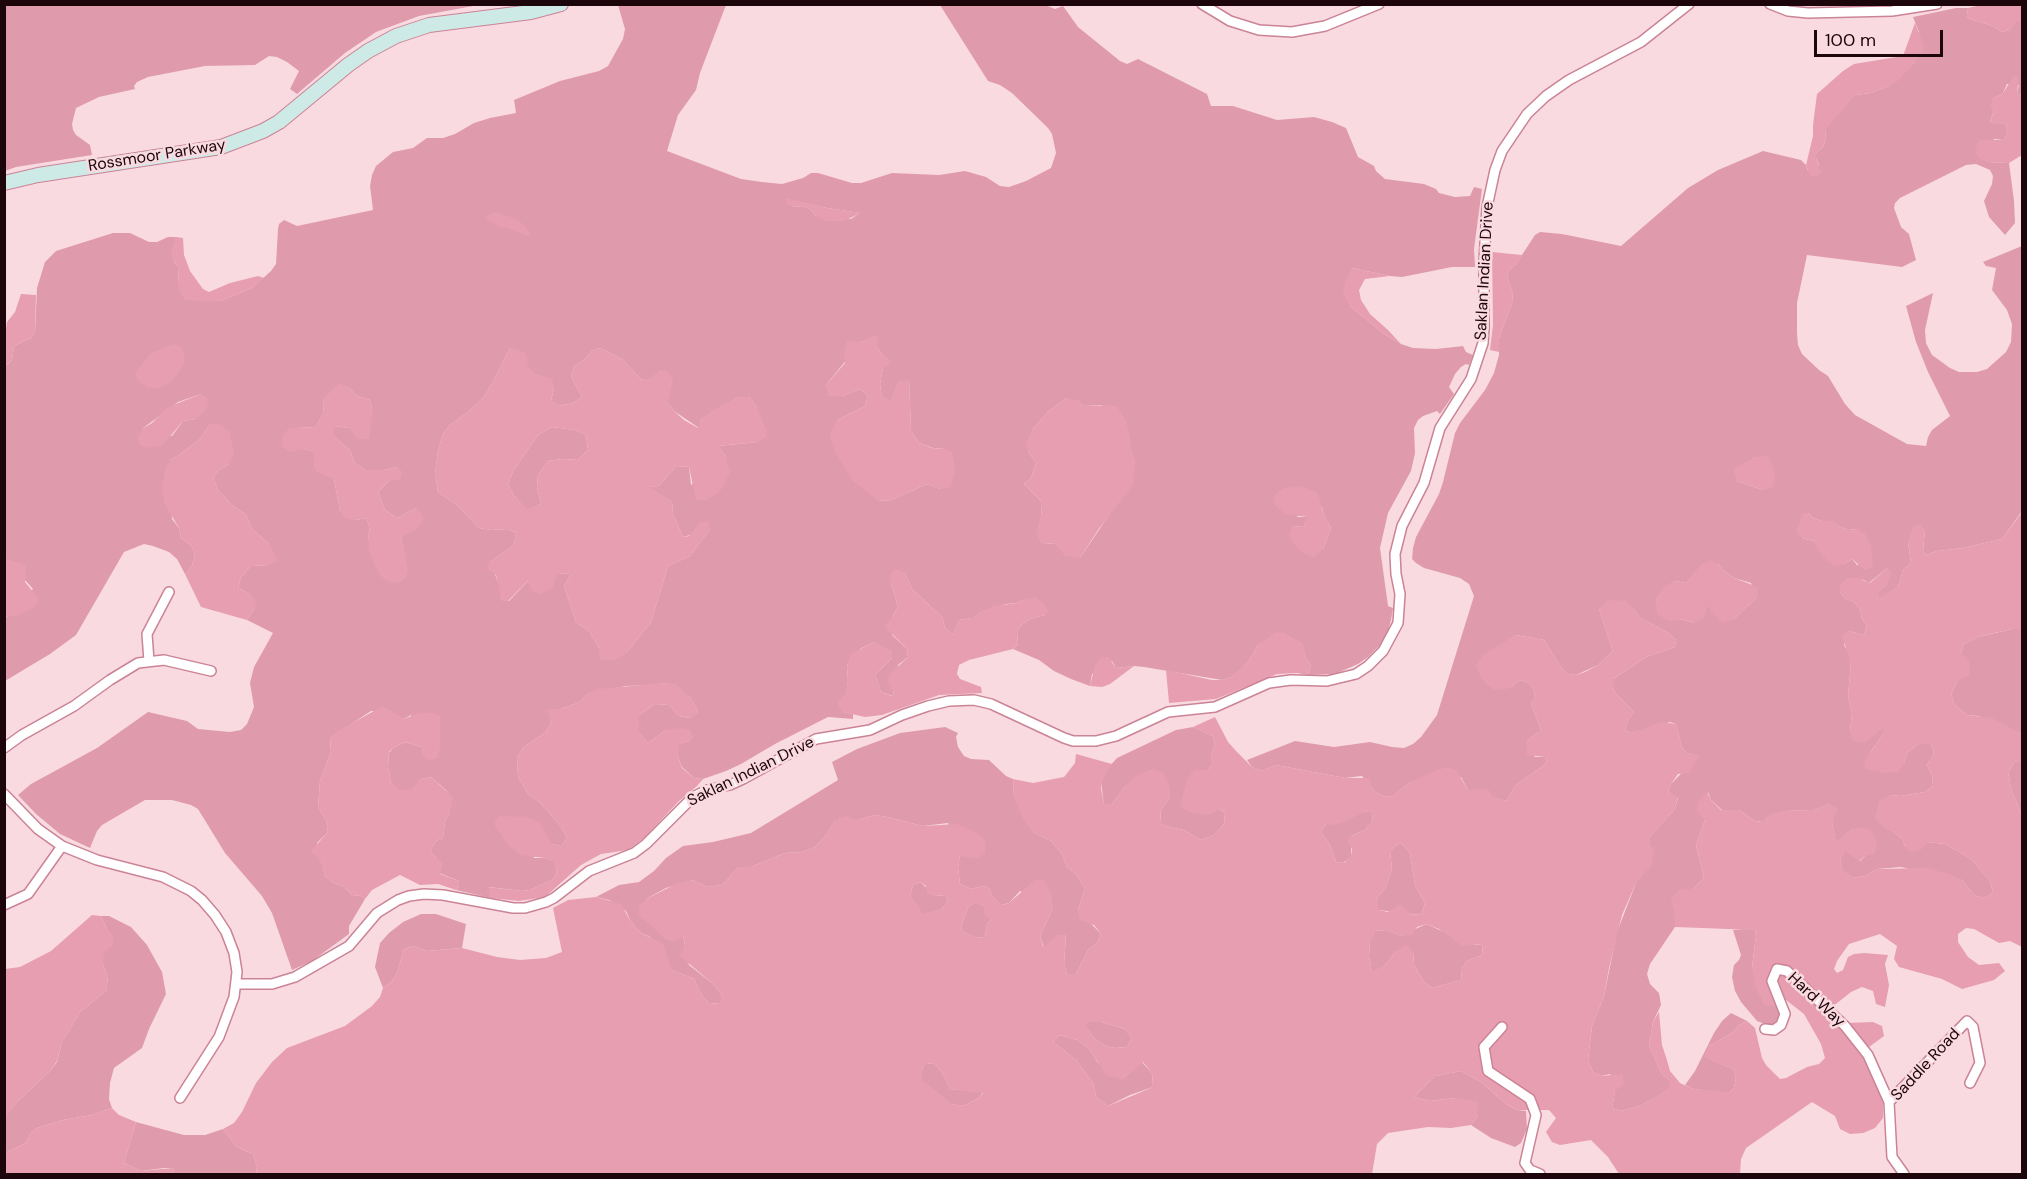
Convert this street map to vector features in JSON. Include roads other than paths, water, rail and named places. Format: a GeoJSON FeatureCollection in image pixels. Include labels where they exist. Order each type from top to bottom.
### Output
{"type":"FeatureCollection","features":[{"type":"Feature","properties":{"kind":"street","name":"Rossmoor Parkway"},"geometry":{"type":"LineString","coordinates":[[4,183],[38,175],[221,147],[263,131],[279,122],[355,60],[396,36],[429,25],[531,12],[561,4]]}},
{"type":"Feature","properties":{"kind":"street"},"geometry":{"type":"LineString","coordinates":[[1202,4],[1230,21],[1259,30],[1292,32],[1325,26],[1379,4]]}},
{"type":"Feature","properties":{"kind":"street","name":"Saklan Indian Drive"},"geometry":{"type":"LineString","coordinates":[[237,984],[272,984],[295,977],[349,946],[377,914],[398,900],[409,896],[443,895],[513,908],[525,908],[546,902],[595,867],[634,853],[693,797],[707,790],[730,785],[743,779],[816,739],[870,730],[928,706],[949,701],[974,700],[992,704],[1064,738],[1073,741],[1096,741],[1116,736],[1168,712],[1215,706],[1269,683],[1291,680],[1314,682],[1334,680],[1356,674],[1368,666],[1383,651],[1398,622],[1400,594],[1395,554],[1402,526],[1424,483],[1440,429],[1471,380],[1483,343],[1487,207],[1495,170],[1502,151],[1527,114],[1554,90],[1641,42],[1689,4]]}},
{"type":"Feature","properties":{"kind":"street"},"geometry":{"type":"LineString","coordinates":[[1770,4],[1788,11],[1809,14],[1892,11],[1937,4]]}},
{"type":"Feature","properties":{"kind":"street"},"geometry":{"type":"LineString","coordinates":[[149,661],[147,634],[169,592]]}},
{"type":"Feature","properties":{"kind":"street"},"geometry":{"type":"LineString","coordinates":[[4,748],[22,735],[74,706],[124,670],[138,663],[164,660],[211,672]]}},
{"type":"Feature","properties":{"kind":"street"},"geometry":{"type":"LineString","coordinates":[[4,794],[38,829],[62,846],[97,860],[163,877],[179,884],[197,896],[215,915],[225,932],[234,953],[237,972],[237,984],[230,1012],[219,1037],[180,1098]]}},
{"type":"Feature","properties":{"kind":"street"},"geometry":{"type":"LineString","coordinates":[[4,905],[28,894],[62,846]]}},
{"type":"Feature","properties":{"kind":"street","name":"Hard Way"},"geometry":{"type":"LineString","coordinates":[[1765,1029],[1774,1030],[1781,1025],[1785,1014],[1772,981],[1777,969],[1787,971],[1845,1026],[1857,1041],[1868,1056],[1889,1102]]}},
{"type":"Feature","properties":{"kind":"street","name":"Saddle Road"},"geometry":{"type":"LineString","coordinates":[[1904,1174],[1892,1157],[1889,1102],[1967,1021],[1973,1027],[1980,1063],[1970,1083]]}},
{"type":"Feature","properties":{"kind":"street"},"geometry":{"type":"LineString","coordinates":[[1502,1027],[1484,1047],[1488,1071],[1530,1099],[1536,1115],[1525,1163],[1530,1170],[1540,1174]]}}]}
